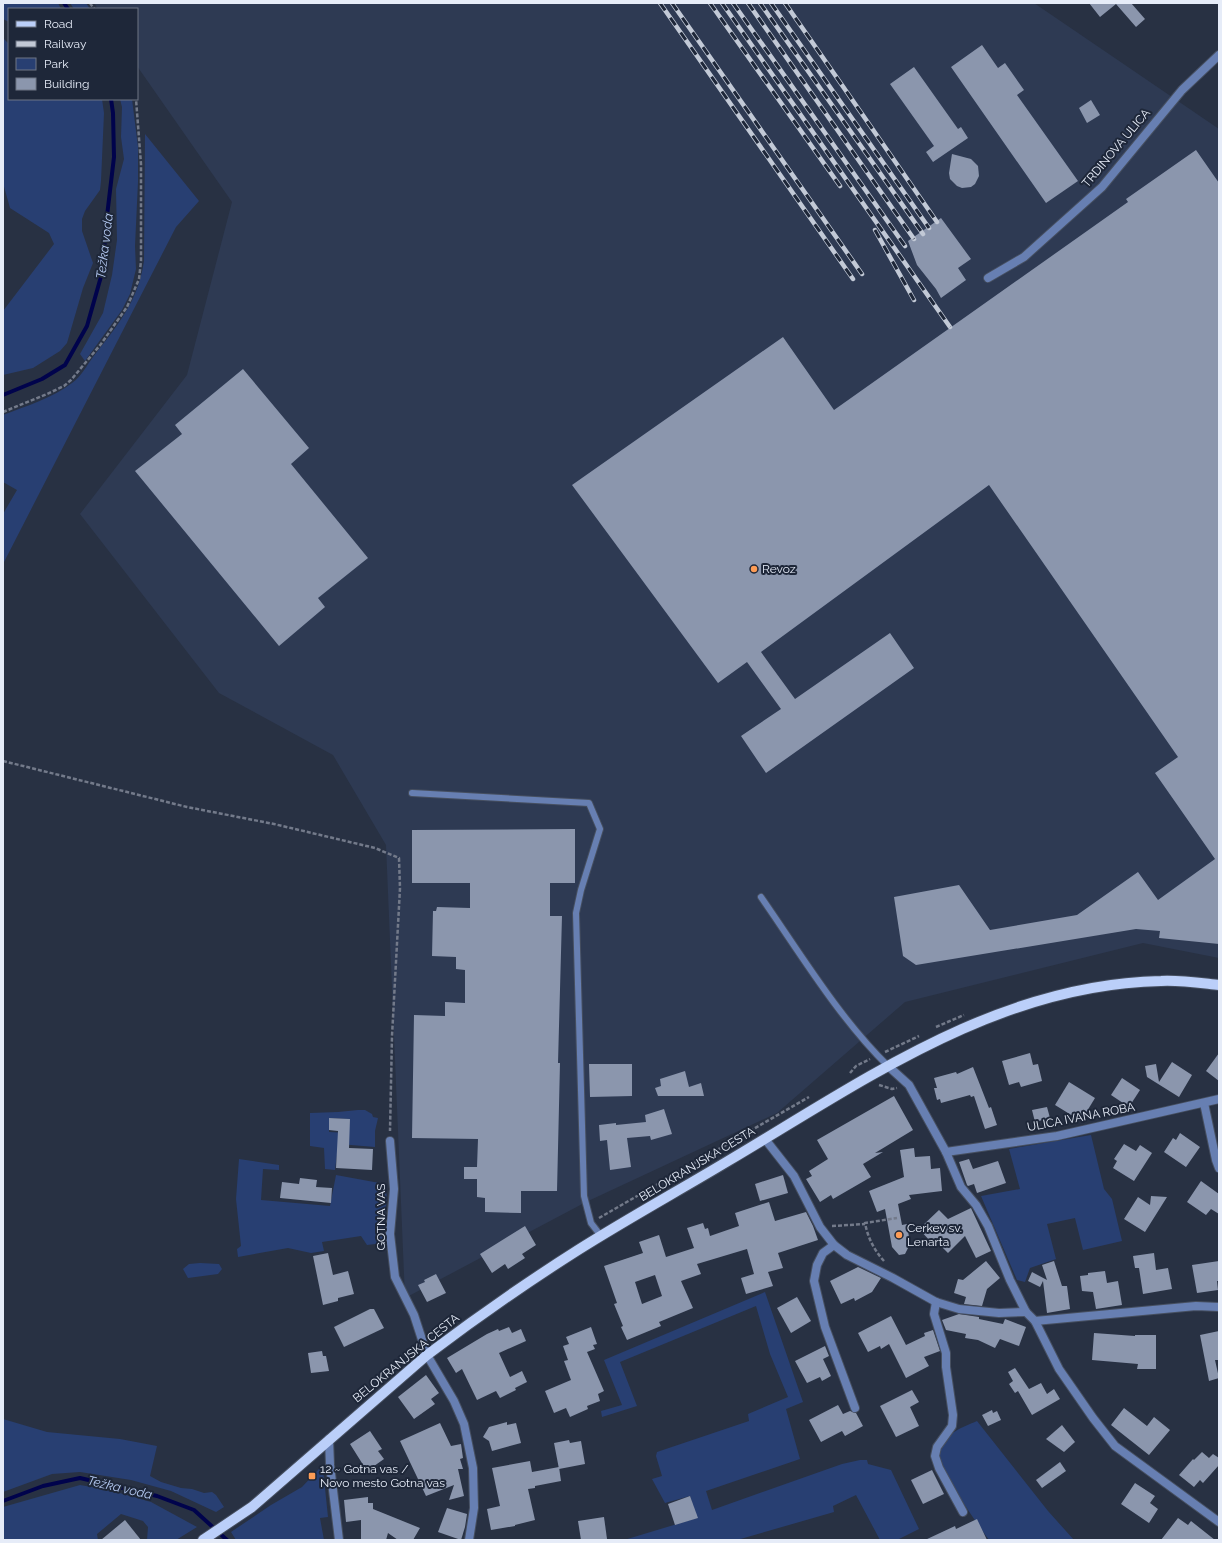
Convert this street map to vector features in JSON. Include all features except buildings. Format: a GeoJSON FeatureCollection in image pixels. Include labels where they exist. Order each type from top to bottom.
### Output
{"type":"FeatureCollection","features":[{"type":"Feature","properties":{"kind":"main road","name":"BELOKRANJSKA CESTA"},"geometry":{"type":"LineString","coordinates":[[203,1540],[252,1507],[427,1355],[505,1300],[579,1249],[766,1139],[856,1083],[935,1041],[988,1018],[1059,994],[1117,984],[1162,980],[1219,985]]}},
{"type":"Feature","properties":{"kind":"street","name":"TRDINOVA ULICA"},"geometry":{"type":"LineString","coordinates":[[988,278],[1024,257],[1102,187],[1182,90],[1219,55]]}},
{"type":"Feature","properties":{"kind":"street"},"geometry":{"type":"LineString","coordinates":[[888,1066],[909,1085],[946,1152],[961,1187],[976,1205],[988,1226],[1010,1280],[1026,1312],[1035,1321],[1059,1369],[1093,1418],[1115,1446],[1219,1522]]}},
{"type":"Feature","properties":{"kind":"street","name":"ULICA IVANA ROBA"},"geometry":{"type":"LineString","coordinates":[[946,1152],[1057,1136],[1219,1099]]}},
{"type":"Feature","properties":{"kind":"street"},"geometry":{"type":"LineString","coordinates":[[1204,1103],[1219,1168]]}},
{"type":"Feature","properties":{"kind":"street"},"geometry":{"type":"LineString","coordinates":[[766,1139],[794,1176],[820,1228],[834,1245],[847,1255],[936,1302],[959,1309],[999,1313],[1026,1312]]}},
{"type":"Feature","properties":{"kind":"street","name":"GOTNA VAS"},"geometry":{"type":"LineString","coordinates":[[390,1141],[394,1189],[390,1234],[395,1277],[414,1315],[427,1355],[454,1401],[464,1424],[473,1468],[474,1508],[469,1540]]}},
{"type":"Feature","properties":{"kind":"street"},"geometry":{"type":"LineString","coordinates":[[834,1245],[823,1253],[816,1265],[814,1281],[825,1327],[855,1408]]}},
{"type":"Feature","properties":{"kind":"street"},"geometry":{"type":"LineString","coordinates":[[936,1302],[934,1314],[946,1353],[946,1367],[953,1415],[952,1426],[937,1447],[935,1456],[939,1468],[963,1512]]}},
{"type":"Feature","properties":{"kind":"street"},"geometry":{"type":"LineString","coordinates":[[1035,1321],[1196,1306],[1219,1306]]}},
{"type":"Feature","properties":{"kind":"street"},"geometry":{"type":"LineString","coordinates":[[329,1440],[330,1465],[339,1540]]}},
{"type":"Feature","properties":{"kind":"lane"},"geometry":{"type":"LineString","coordinates":[[412,793],[589,803],[600,829],[581,890],[576,913],[584,1196],[591,1222],[601,1236]]}},
{"type":"Feature","properties":{"kind":"lane"},"geometry":{"type":"LineString","coordinates":[[761,897],[841,1011],[867,1045],[888,1066]]}},
{"type":"Feature","properties":{"kind":"path"},"geometry":{"type":"LineString","coordinates":[[3,412],[47,394],[64,386],[72,380],[101,344],[127,307],[138,279],[141,261],[141,164],[136,100]]}},
{"type":"Feature","properties":{"kind":"path"},"geometry":{"type":"LineString","coordinates":[[3,761],[187,807],[274,824],[368,846],[399,858],[400,888],[392,1036],[390,1141]]}},
{"type":"Feature","properties":{"kind":"path"},"geometry":{"type":"LineString","coordinates":[[849,1075],[856,1066]]}},
{"type":"Feature","properties":{"kind":"path"},"geometry":{"type":"LineString","coordinates":[[877,1084],[892,1089],[909,1085]]}},
{"type":"Feature","properties":{"kind":"path"},"geometry":{"type":"LineString","coordinates":[[591,1222],[810,1097]]}},
{"type":"Feature","properties":{"kind":"path"},"geometry":{"type":"LineString","coordinates":[[820,1228],[865,1224],[897,1218]]}},
{"type":"Feature","properties":{"kind":"path"},"geometry":{"type":"LineString","coordinates":[[865,1224],[867,1234],[875,1250],[884,1261],[889,1264]]}},
{"type":"Feature","properties":{"kind":"shaded area","name":"Revoz"},"geometry":{"type":"Polygon","coordinates":[[[94,3],[1034,3],[1219,129],[1219,958],[1143,943],[905,1002],[777,1113],[586,1202],[405,1298],[386,845],[333,755],[219,693],[80,514],[187,375],[232,202],[138,67],[138,8],[97,8],[94,3]]]}},
{"type":"Feature","properties":{"kind":"green space"},"geometry":{"type":"Polygon","coordinates":[[[3,3],[58,3],[60,8],[8,8],[8,22],[3,19],[3,3]]]}},
{"type":"Feature","properties":{"kind":"green space"},"geometry":{"type":"Polygon","coordinates":[[[70,3],[86,3],[89,8],[73,8],[70,3]]]}},
{"type":"Feature","properties":{"kind":"green space"},"geometry":{"type":"Polygon","coordinates":[[[3,38],[8,43],[8,100],[102,100],[104,113],[100,190],[85,211],[82,219],[82,231],[93,263],[83,288],[67,343],[60,351],[33,368],[3,375],[3,311],[54,244],[49,233],[10,208],[3,183],[3,38]]]}},
{"type":"Feature","properties":{"kind":"green space"},"geometry":{"type":"Polygon","coordinates":[[[120,100],[132,100],[138,147],[135,246],[136,269],[130,294],[122,310],[85,361],[80,354],[103,313],[112,275],[117,240],[116,189],[124,159],[121,137],[122,107],[120,100]]]}},
{"type":"Feature","properties":{"kind":"green space"},"geometry":{"type":"Polygon","coordinates":[[[145,134],[199,201],[176,227],[3,564],[3,514],[17,490],[3,482],[3,415],[48,397],[65,388],[75,380],[118,324],[132,301],[141,276],[144,261],[145,134]]]}},
{"type":"Feature","properties":{"kind":"green space"},"geometry":{"type":"Polygon","coordinates":[[[365,1110],[372,1114],[373,1117],[378,1118],[375,1131],[375,1147],[339,1144],[335,1170],[325,1169],[324,1148],[310,1146],[310,1113],[365,1110]],[[329,1118],[329,1132],[348,1133],[350,1119],[329,1118]]]}},
{"type":"Feature","properties":{"kind":"green space"},"geometry":{"type":"Polygon","coordinates":[[[1091,1135],[1104,1189],[1112,1199],[1122,1241],[1083,1250],[1075,1218],[1047,1224],[1056,1259],[1030,1268],[1025,1282],[1017,1280],[981,1196],[1020,1189],[1009,1149],[1091,1135]]]}},
{"type":"Feature","properties":{"kind":"green space"},"geometry":{"type":"Polygon","coordinates":[[[239,1159],[279,1165],[279,1170],[263,1169],[261,1200],[330,1206],[336,1175],[385,1184],[387,1199],[383,1226],[384,1243],[367,1245],[361,1236],[322,1242],[324,1251],[311,1253],[288,1248],[238,1257],[237,1249],[241,1246],[236,1199],[239,1159]]]}},
{"type":"Feature","properties":{"kind":"green space"},"geometry":{"type":"Polygon","coordinates":[[[189,1264],[219,1264],[222,1269],[218,1274],[188,1278],[183,1269],[189,1264]]]}},
{"type":"Feature","properties":{"kind":"green space"},"geometry":{"type":"Polygon","coordinates":[[[765,1292],[803,1402],[786,1409],[800,1459],[706,1491],[712,1510],[842,1464],[867,1460],[868,1464],[891,1470],[919,1529],[897,1540],[880,1540],[856,1495],[833,1506],[834,1512],[737,1540],[624,1540],[697,1518],[690,1496],[665,1503],[652,1479],[662,1476],[656,1456],[657,1452],[749,1421],[748,1414],[788,1397],[770,1354],[756,1306],[620,1362],[637,1406],[602,1417],[601,1411],[622,1405],[604,1360],[765,1292]]]}},
{"type":"Feature","properties":{"kind":"green space"},"geometry":{"type":"Polygon","coordinates":[[[3,1419],[47,1432],[120,1439],[157,1446],[150,1476],[161,1482],[181,1488],[192,1489],[204,1493],[212,1492],[216,1495],[224,1507],[216,1512],[171,1491],[131,1480],[80,1472],[52,1474],[3,1492],[3,1419]]]}},
{"type":"Feature","properties":{"kind":"green space"},"geometry":{"type":"Polygon","coordinates":[[[977,1421],[1048,1511],[1074,1540],[989,1540],[958,1495],[940,1458],[942,1444],[950,1435],[955,1431],[977,1421]]]}},
{"type":"Feature","properties":{"kind":"green space"},"geometry":{"type":"Polygon","coordinates":[[[319,1469],[323,1469],[328,1517],[320,1518],[324,1540],[236,1540],[231,1532],[271,1505],[302,1487],[319,1469]]]}},
{"type":"Feature","properties":{"kind":"green space"},"geometry":{"type":"Polygon","coordinates":[[[80,1485],[109,1490],[151,1502],[197,1527],[176,1540],[147,1540],[148,1527],[143,1521],[121,1514],[97,1534],[98,1540],[3,1540],[3,1507],[80,1485]]]}},
{"type":"Feature","properties":{"kind":"waterway","name":"Težka voda"},"geometry":{"type":"LineString","coordinates":[[64,3],[67,8]]}},
{"type":"Feature","properties":{"kind":"waterway","name":"Težka voda"},"geometry":{"type":"LineString","coordinates":[[3,395],[42,379],[65,365],[87,326],[102,273],[114,157],[113,113],[111,100]]}},
{"type":"Feature","properties":{"kind":"waterway","name":"Težka voda"},"geometry":{"type":"LineString","coordinates":[[3,1501],[43,1486],[80,1478],[157,1496],[194,1510],[227,1540]]}},
{"type":"Feature","properties":{"kind":"railway"},"geometry":{"type":"LineString","coordinates":[[660,3],[853,279]]}},
{"type":"Feature","properties":{"kind":"railway"},"geometry":{"type":"LineString","coordinates":[[672,3],[862,274]]}},
{"type":"Feature","properties":{"kind":"railway"},"geometry":{"type":"LineString","coordinates":[[710,3],[840,186]]}},
{"type":"Feature","properties":{"kind":"railway"},"geometry":{"type":"LineString","coordinates":[[722,3],[950,327]]}},
{"type":"Feature","properties":{"kind":"railway"},"geometry":{"type":"LineString","coordinates":[[733,3],[905,246]]}},
{"type":"Feature","properties":{"kind":"railway"},"geometry":{"type":"LineString","coordinates":[[748,3],[914,239]]}},
{"type":"Feature","properties":{"kind":"railway"},"geometry":{"type":"LineString","coordinates":[[760,3],[923,234]]}},
{"type":"Feature","properties":{"kind":"railway"},"geometry":{"type":"LineString","coordinates":[[771,3],[929,228]]}},
{"type":"Feature","properties":{"kind":"railway"},"geometry":{"type":"LineString","coordinates":[[785,3],[937,222]]}},
{"type":"Feature","properties":{"kind":"railway"},"geometry":{"type":"LineString","coordinates":[[875,230],[914,300]]}},
{"type":"Feature","properties":{"kind":"place","name":"Revoz"},"geometry":{"type":"Point","coordinates":[754,569]}},
{"type":"Feature","properties":{"kind":"place","name":"Cerkev sv. Lenarta"},"geometry":{"type":"Point","coordinates":[899,1235]}},
{"type":"Feature","properties":{"kind":"place","name":"12 ~ Gotna vas / Novo mesto Gotna vas"},"geometry":{"type":"Point","coordinates":[312,1476]}}]}
